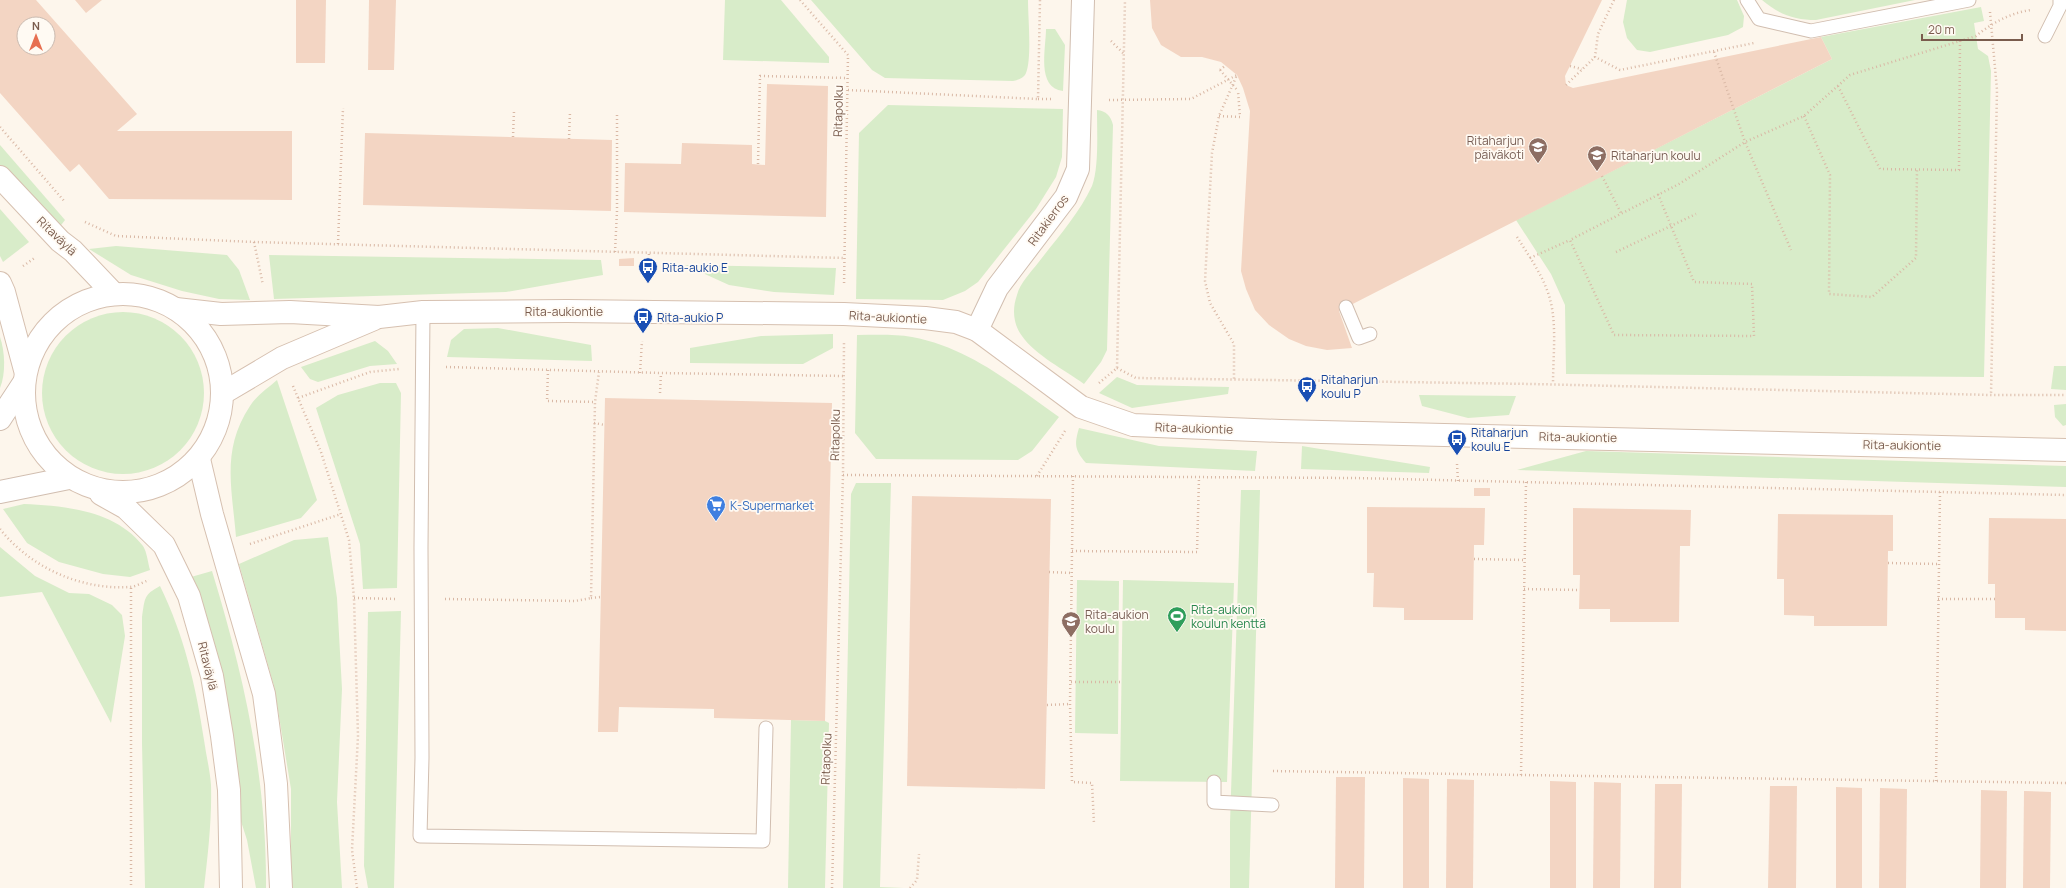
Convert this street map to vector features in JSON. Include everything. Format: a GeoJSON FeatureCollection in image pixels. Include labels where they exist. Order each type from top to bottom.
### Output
{"type":"FeatureCollection","features":[{"type":"Feature","properties":{"kind":"street","name":"Ritakierros"},"geometry":{"type":"LineString","coordinates":[[977,330],[997,288],[1066,197],[1078,169],[1083,0]]}},
{"type":"Feature","properties":{"kind":"street","name":"Ritaväylä"},"geometry":{"type":"LineString","coordinates":[[0,177],[60,241],[73,251],[114,294]]}},
{"type":"Feature","properties":{"kind":"street"},"geometry":{"type":"LineString","coordinates":[[0,283],[24,377],[24,411],[33,437],[48,460],[69,478],[90,488],[119,493],[149,490],[176,478],[199,459],[217,428],[223,393],[216,357],[200,329],[176,309],[146,296],[114,294],[84,301],[57,318],[38,341],[24,377],[0,419]]}},
{"type":"Feature","properties":{"kind":"street","name":"Rita-aukiontie"},"geometry":{"type":"LineString","coordinates":[[176,309],[221,314],[290,312],[379,317],[423,312],[567,311],[844,314],[925,318],[956,322],[977,330],[1081,407],[1133,425],[1198,428],[2040,448],[2066,450]]}},
{"type":"Feature","properties":{"kind":"street","name":"Rita-aukiontie"},"geometry":{"type":"LineString","coordinates":[[223,393],[282,358],[379,317]]}},
{"type":"Feature","properties":{"kind":"street","name":"Rita-aukiontie"},"geometry":{"type":"LineString","coordinates":[[2040,448],[2066,443]]}},
{"type":"Feature","properties":{"kind":"street"},"geometry":{"type":"LineString","coordinates":[[199,459],[212,514],[264,694],[276,784],[281,888]]}},
{"type":"Feature","properties":{"kind":"street"},"geometry":{"type":"LineString","coordinates":[[0,492],[69,478]]}},
{"type":"Feature","properties":{"kind":"street","name":"Ritaväylä"},"geometry":{"type":"LineString","coordinates":[[90,488],[126,508],[164,545],[189,596],[212,676],[222,736],[229,790],[231,888]]}},
{"type":"Feature","properties":{"kind":"lane"},"geometry":{"type":"LineString","coordinates":[[1747,0],[1759,19],[1811,31],[1969,0]]}},
{"type":"Feature","properties":{"kind":"lane"},"geometry":{"type":"LineString","coordinates":[[2045,36],[2060,3]]}},
{"type":"Feature","properties":{"kind":"lane"},"geometry":{"type":"LineString","coordinates":[[1346,308],[1359,338],[1370,334]]}},
{"type":"Feature","properties":{"kind":"lane"},"geometry":{"type":"LineString","coordinates":[[423,312],[421,599],[422,758],[420,836],[763,841],[766,728]]}},
{"type":"Feature","properties":{"kind":"lane"},"geometry":{"type":"LineString","coordinates":[[1214,782],[1214,802],[1272,805]]}},
{"type":"Feature","properties":{"kind":"path","name":"Ritapolku"},"geometry":{"type":"LineString","coordinates":[[800,0],[848,55],[844,258],[843,475],[832,888]]}},
{"type":"Feature","properties":{"kind":"path"},"geometry":{"type":"LineString","coordinates":[[848,90],[1038,99],[1040,0]]}},
{"type":"Feature","properties":{"kind":"path"},"geometry":{"type":"LineString","coordinates":[[1117,368],[1125,0]]}},
{"type":"Feature","properties":{"kind":"path"},"geometry":{"type":"LineString","coordinates":[[1566,85],[1595,57],[1598,34],[1614,0]]}},
{"type":"Feature","properties":{"kind":"path"},"geometry":{"type":"LineString","coordinates":[[1530,258],[1570,240],[1679,184],[1745,142],[1804,116],[1850,75],[1976,36],[1991,24],[2019,12],[2060,3]]}},
{"type":"Feature","properties":{"kind":"path"},"geometry":{"type":"LineString","coordinates":[[1989,6],[1997,90],[1992,395]]}},
{"type":"Feature","properties":{"kind":"path"},"geometry":{"type":"LineString","coordinates":[[1109,40],[1124,54]]}},
{"type":"Feature","properties":{"kind":"path"},"geometry":{"type":"LineString","coordinates":[[1838,86],[1880,169],[1959,170],[1960,40]]}},
{"type":"Feature","properties":{"kind":"path"},"geometry":{"type":"LineString","coordinates":[[1595,57],[1620,70],[1759,42]]}},
{"type":"Feature","properties":{"kind":"path"},"geometry":{"type":"LineString","coordinates":[[1714,52],[1745,142],[1791,250]]}},
{"type":"Feature","properties":{"kind":"path"},"geometry":{"type":"LineString","coordinates":[[1219,116],[1240,117],[1241,104],[1238,91],[1220,70],[1226,65]]}},
{"type":"Feature","properties":{"kind":"path"},"geometry":{"type":"LineString","coordinates":[[1570,66],[1582,69]]}},
{"type":"Feature","properties":{"kind":"path"},"geometry":{"type":"LineString","coordinates":[[1122,100],[1191,99],[1237,75],[1219,116],[1212,153],[1205,281],[1210,303],[1234,344],[1234,379]]}},
{"type":"Feature","properties":{"kind":"path"},"geometry":{"type":"LineString","coordinates":[[758,164],[760,76],[848,78]]}},
{"type":"Feature","properties":{"kind":"path"},"geometry":{"type":"LineString","coordinates":[[338,244],[343,108]]}},
{"type":"Feature","properties":{"kind":"path"},"geometry":{"type":"LineString","coordinates":[[513,137],[514,111]]}},
{"type":"Feature","properties":{"kind":"path"},"geometry":{"type":"LineString","coordinates":[[569,139],[570,112]]}},
{"type":"Feature","properties":{"kind":"path"},"geometry":{"type":"LineString","coordinates":[[615,252],[617,211],[617,113]]}},
{"type":"Feature","properties":{"kind":"path"},"geometry":{"type":"LineString","coordinates":[[1804,116],[1830,175],[1829,294],[1872,297],[1916,258],[1917,169]]}},
{"type":"Feature","properties":{"kind":"path"},"geometry":{"type":"LineString","coordinates":[[0,127],[66,203]]}},
{"type":"Feature","properties":{"kind":"path"},"geometry":{"type":"LineString","coordinates":[[1602,176],[1621,213]]}},
{"type":"Feature","properties":{"kind":"path"},"geometry":{"type":"LineString","coordinates":[[1570,240],[1614,335],[1754,336],[1752,284],[1694,282],[1658,194]]}},
{"type":"Feature","properties":{"kind":"path"},"geometry":{"type":"LineString","coordinates":[[1616,252],[1696,214]]}},
{"type":"Feature","properties":{"kind":"path"},"geometry":{"type":"LineString","coordinates":[[18,270],[60,241],[82,220],[116,236],[338,244],[844,258]]}},
{"type":"Feature","properties":{"kind":"path"},"geometry":{"type":"LineString","coordinates":[[1518,237],[1544,282],[1550,299],[1553,316],[1553,384]]}},
{"type":"Feature","properties":{"kind":"path"},"geometry":{"type":"LineString","coordinates":[[648,284],[649,253]]}},
{"type":"Feature","properties":{"kind":"path"},"geometry":{"type":"LineString","coordinates":[[640,373],[643,334]]}},
{"type":"Feature","properties":{"kind":"path"},"geometry":{"type":"LineString","coordinates":[[356,888],[352,850],[358,736],[354,598],[349,540],[321,452],[298,398],[370,372],[423,368],[844,376]]}},
{"type":"Feature","properties":{"kind":"path"},"geometry":{"type":"LineString","coordinates":[[1117,368],[1136,378],[1553,384],[1992,395],[2066,395]]}},
{"type":"Feature","properties":{"kind":"path"},"geometry":{"type":"LineString","coordinates":[[1036,476],[1081,407],[1100,381],[1117,368]]}},
{"type":"Feature","properties":{"kind":"path"},"geometry":{"type":"LineString","coordinates":[[548,370],[547,401],[595,402]]}},
{"type":"Feature","properties":{"kind":"path"},"geometry":{"type":"LineString","coordinates":[[591,598],[594,423],[599,372]]}},
{"type":"Feature","properties":{"kind":"path"},"geometry":{"type":"LineString","coordinates":[[660,393],[661,373]]}},
{"type":"Feature","properties":{"kind":"path"},"geometry":{"type":"LineString","coordinates":[[1306,380],[1307,403]]}},
{"type":"Feature","properties":{"kind":"path"},"geometry":{"type":"LineString","coordinates":[[594,423],[605,425]]}},
{"type":"Feature","properties":{"kind":"path"},"geometry":{"type":"LineString","coordinates":[[1457,462],[1458,481]]}},
{"type":"Feature","properties":{"kind":"path"},"geometry":{"type":"LineString","coordinates":[[843,475],[1198,477],[1526,482],[2066,495]]}},
{"type":"Feature","properties":{"kind":"path"},"geometry":{"type":"LineString","coordinates":[[1073,476],[1070,704],[1072,782],[1092,783],[1094,824]]}},
{"type":"Feature","properties":{"kind":"path"},"geometry":{"type":"LineString","coordinates":[[1072,551],[1197,552],[1198,477]]}},
{"type":"Feature","properties":{"kind":"path"},"geometry":{"type":"LineString","coordinates":[[1521,775],[1526,482]]}},
{"type":"Feature","properties":{"kind":"path"},"geometry":{"type":"LineString","coordinates":[[1936,781],[1940,492]]}},
{"type":"Feature","properties":{"kind":"path"},"geometry":{"type":"LineString","coordinates":[[1474,559],[1525,560]]}},
{"type":"Feature","properties":{"kind":"path"},"geometry":{"type":"LineString","coordinates":[[1888,563],[1939,564]]}},
{"type":"Feature","properties":{"kind":"path"},"geometry":{"type":"LineString","coordinates":[[1049,572],[1072,573]]}},
{"type":"Feature","properties":{"kind":"path"},"geometry":{"type":"LineString","coordinates":[[131,588],[131,888]]}},
{"type":"Feature","properties":{"kind":"path"},"geometry":{"type":"LineString","coordinates":[[1524,589],[1580,590]]}},
{"type":"Feature","properties":{"kind":"path"},"geometry":{"type":"LineString","coordinates":[[354,598],[575,601],[601,597]]}},
{"type":"Feature","properties":{"kind":"path"},"geometry":{"type":"LineString","coordinates":[[1938,599],[1995,599]]}},
{"type":"Feature","properties":{"kind":"path"},"geometry":{"type":"LineString","coordinates":[[1071,682],[1122,682]]}},
{"type":"Feature","properties":{"kind":"path"},"geometry":{"type":"LineString","coordinates":[[1047,705],[1070,704]]}},
{"type":"Feature","properties":{"kind":"path"},"geometry":{"type":"LineString","coordinates":[[1273,771],[2066,783]]}},
{"type":"Feature","properties":{"kind":"path"},"geometry":{"type":"LineString","coordinates":[[910,888],[917,880],[919,854]]}},
{"type":"Feature","properties":{"kind":"green space"},"geometry":{"type":"Polygon","coordinates":[[[725,0],[781,0],[829,57],[829,63],[723,60],[725,0]]]}},
{"type":"Feature","properties":{"kind":"green space"},"geometry":{"type":"Polygon","coordinates":[[[811,0],[1028,0],[1029,58],[1026,73],[1019,79],[1013,81],[885,78],[872,70],[811,0]]]}},
{"type":"Feature","properties":{"kind":"green space"},"geometry":{"type":"Polygon","coordinates":[[[1627,0],[1737,0],[1744,16],[1743,27],[1728,35],[1650,52],[1637,50],[1627,38],[1623,22],[1627,0]]]}},
{"type":"Feature","properties":{"kind":"green space"},"geometry":{"type":"Polygon","coordinates":[[[1762,0],[1915,0],[1816,20],[1808,20],[1787,15],[1774,9],[1762,0]]]}},
{"type":"Feature","properties":{"kind":"green space"},"geometry":{"type":"Polygon","coordinates":[[[1981,7],[1984,21],[1974,23],[1978,49],[1988,56],[1991,71],[1984,377],[1566,374],[1565,305],[1551,274],[1516,220],[1832,59],[1821,37],[1981,7]]]}},
{"type":"Feature","properties":{"kind":"green space"},"geometry":{"type":"Polygon","coordinates":[[[1046,29],[1055,29],[1065,45],[1063,91],[1055,88],[1049,83],[1046,75],[1044,56],[1046,29]]]}},
{"type":"Feature","properties":{"kind":"green space"},"geometry":{"type":"Polygon","coordinates":[[[888,105],[1063,109],[1062,157],[1056,177],[1036,209],[978,282],[965,291],[943,300],[856,299],[859,133],[888,105]]]}},
{"type":"Feature","properties":{"kind":"green space"},"geometry":{"type":"Polygon","coordinates":[[[1097,110],[1108,114],[1113,125],[1107,350],[1101,362],[1084,384],[1034,350],[1019,331],[1014,316],[1014,306],[1018,291],[1023,282],[1074,216],[1092,186],[1097,160],[1097,110]]]}},
{"type":"Feature","properties":{"kind":"green space"},"geometry":{"type":"Polygon","coordinates":[[[0,145],[65,220],[58,229],[0,166],[0,145]]]}},
{"type":"Feature","properties":{"kind":"green space"},"geometry":{"type":"Polygon","coordinates":[[[0,209],[29,242],[3,262],[0,256],[0,209]]]}},
{"type":"Feature","properties":{"kind":"green space"},"geometry":{"type":"Polygon","coordinates":[[[116,246],[227,255],[239,270],[250,300],[219,299],[182,291],[131,275],[89,249],[116,246]]]}},
{"type":"Feature","properties":{"kind":"green space"},"geometry":{"type":"Polygon","coordinates":[[[269,255],[601,260],[603,275],[506,292],[274,299],[269,255]]]}},
{"type":"Feature","properties":{"kind":"green space"},"geometry":{"type":"Polygon","coordinates":[[[685,265],[836,268],[834,295],[774,292],[729,285],[685,265]]]}},
{"type":"Feature","properties":{"kind":"green space"},"geometry":{"type":"Polygon","coordinates":[[[123,312],[139,314],[154,319],[168,326],[180,336],[190,348],[197,362],[202,377],[204,393],[202,409],[197,424],[190,438],[180,450],[168,460],[154,467],[139,472],[123,474],[107,472],[92,467],[78,460],[66,450],[56,438],[49,424],[44,409],[42,393],[44,377],[49,362],[56,348],[66,336],[78,326],[92,319],[107,314],[123,312]]]}},
{"type":"Feature","properties":{"kind":"green space"},"geometry":{"type":"Polygon","coordinates":[[[498,328],[591,345],[592,361],[447,357],[451,340],[464,329],[498,328]]]}},
{"type":"Feature","properties":{"kind":"green space"},"geometry":{"type":"Polygon","coordinates":[[[833,334],[833,348],[803,364],[690,363],[690,348],[761,336],[833,334]]]}},
{"type":"Feature","properties":{"kind":"green space"},"geometry":{"type":"Polygon","coordinates":[[[857,335],[892,335],[912,337],[933,342],[953,350],[972,358],[990,369],[1059,417],[1032,451],[1018,460],[876,459],[855,433],[857,335]]]}},
{"type":"Feature","properties":{"kind":"green space"},"geometry":{"type":"Polygon","coordinates":[[[0,337],[4,362],[0,388],[0,337]]]}},
{"type":"Feature","properties":{"kind":"green space"},"geometry":{"type":"Polygon","coordinates":[[[375,341],[388,351],[397,364],[370,366],[318,382],[310,379],[301,367],[375,341]]]}},
{"type":"Feature","properties":{"kind":"green space"},"geometry":{"type":"Polygon","coordinates":[[[2054,366],[2066,366],[2066,390],[2051,389],[2054,366]]]}},
{"type":"Feature","properties":{"kind":"green space"},"geometry":{"type":"Polygon","coordinates":[[[1117,377],[1137,385],[1229,387],[1228,394],[1132,408],[1099,393],[1117,377]]]}},
{"type":"Feature","properties":{"kind":"green space"},"geometry":{"type":"Polygon","coordinates":[[[277,380],[317,500],[301,518],[236,537],[231,486],[232,454],[235,438],[241,422],[250,406],[259,395],[277,380]]]}},
{"type":"Feature","properties":{"kind":"green space"},"geometry":{"type":"Polygon","coordinates":[[[380,383],[396,383],[401,393],[397,588],[363,589],[360,544],[316,408],[338,395],[380,383]]]}},
{"type":"Feature","properties":{"kind":"green space"},"geometry":{"type":"Polygon","coordinates":[[[1419,395],[1516,396],[1509,415],[1468,418],[1422,406],[1419,395]]]}},
{"type":"Feature","properties":{"kind":"green space"},"geometry":{"type":"Polygon","coordinates":[[[2066,404],[2066,425],[2063,426],[2055,417],[2054,405],[2066,404]]]}},
{"type":"Feature","properties":{"kind":"green space"},"geometry":{"type":"Polygon","coordinates":[[[1079,428],[1159,446],[1257,451],[1255,471],[1086,463],[1076,447],[1076,439],[1079,428]]]}},
{"type":"Feature","properties":{"kind":"green space"},"geometry":{"type":"Polygon","coordinates":[[[1302,446],[1430,467],[1429,473],[1301,469],[1302,446]]]}},
{"type":"Feature","properties":{"kind":"green space"},"geometry":{"type":"Polygon","coordinates":[[[1586,451],[2066,466],[2066,487],[1517,470],[1586,451]]]}},
{"type":"Feature","properties":{"kind":"green space"},"geometry":{"type":"Polygon","coordinates":[[[856,483],[891,483],[880,887],[904,888],[843,888],[851,494],[856,483]]]}},
{"type":"Feature","properties":{"kind":"green space"},"geometry":{"type":"Polygon","coordinates":[[[1241,490],[1260,490],[1249,888],[1230,888],[1230,823],[1241,490]]]}},
{"type":"Feature","properties":{"kind":"green space"},"geometry":{"type":"Polygon","coordinates":[[[24,504],[56,506],[88,512],[104,517],[132,534],[143,546],[150,570],[130,577],[103,574],[59,562],[27,543],[3,509],[24,504]]]}},
{"type":"Feature","properties":{"kind":"green space"},"geometry":{"type":"Polygon","coordinates":[[[328,537],[337,598],[342,689],[337,802],[342,888],[291,888],[291,789],[274,686],[239,564],[294,540],[328,537]]]}},
{"type":"Feature","properties":{"kind":"green space"},"geometry":{"type":"Polygon","coordinates":[[[0,547],[35,576],[69,593],[89,594],[112,605],[122,615],[125,636],[111,723],[42,592],[0,597],[0,547]]]}},
{"type":"Feature","properties":{"kind":"green space"},"geometry":{"type":"Polygon","coordinates":[[[212,571],[234,649],[258,767],[265,847],[266,888],[256,888],[247,840],[238,812],[191,577],[212,571]]]}},
{"type":"Feature","properties":{"kind":"green space"},"geometry":{"type":"Polygon","coordinates":[[[1077,580],[1119,581],[1118,734],[1075,733],[1077,580]]]}},
{"type":"Feature","properties":{"kind":"green space","name":"Rita-aukion koulun kenttä"},"geometry":{"type":"Polygon","coordinates":[[[1123,580],[1234,583],[1227,782],[1120,781],[1123,580]]]}},
{"type":"Feature","properties":{"kind":"green space"},"geometry":{"type":"Polygon","coordinates":[[[160,586],[176,623],[188,661],[197,700],[210,774],[210,824],[204,888],[145,888],[142,743],[142,617],[146,598],[150,592],[160,586]]]}},
{"type":"Feature","properties":{"kind":"green space"},"geometry":{"type":"Polygon","coordinates":[[[401,611],[394,888],[368,888],[364,866],[368,612],[401,611]]]}},
{"type":"Feature","properties":{"kind":"green space"},"geometry":{"type":"Polygon","coordinates":[[[791,720],[825,721],[829,723],[825,888],[788,888],[791,720]]]}},
{"type":"Feature","properties":{"kind":"building"},"geometry":{"type":"Polygon","coordinates":[[[0,0],[36,0],[50,16],[16,16],[16,56],[56,56],[56,23],[137,114],[117,131],[292,131],[292,200],[109,199],[79,164],[70,172],[0,93],[0,0]]]}},
{"type":"Feature","properties":{"kind":"building"},"geometry":{"type":"Polygon","coordinates":[[[75,0],[102,0],[86,13],[75,0]]]}},
{"type":"Feature","properties":{"kind":"building"},"geometry":{"type":"Polygon","coordinates":[[[296,0],[326,0],[325,63],[296,63],[296,0]]]}},
{"type":"Feature","properties":{"kind":"building"},"geometry":{"type":"Polygon","coordinates":[[[369,0],[396,0],[394,70],[368,70],[369,0]]]}},
{"type":"Feature","properties":{"kind":"building"},"geometry":{"type":"Polygon","coordinates":[[[1150,0],[1602,0],[1565,76],[1566,85],[1573,88],[1821,37],[1832,59],[1339,311],[1352,348],[1327,350],[1306,346],[1289,339],[1269,325],[1255,310],[1246,289],[1241,271],[1250,111],[1243,88],[1237,75],[1221,62],[1202,57],[1181,57],[1161,45],[1152,28],[1150,0]]]}},
{"type":"Feature","properties":{"kind":"building"},"geometry":{"type":"Polygon","coordinates":[[[767,84],[828,86],[826,217],[624,212],[625,163],[681,164],[682,143],[752,145],[752,164],[765,165],[767,84]]]}},
{"type":"Feature","properties":{"kind":"building"},"geometry":{"type":"Polygon","coordinates":[[[365,133],[612,140],[611,211],[363,205],[365,133]]]}},
{"type":"Feature","properties":{"kind":"building"},"geometry":{"type":"Polygon","coordinates":[[[634,258],[634,266],[619,266],[619,259],[634,258]]]}},
{"type":"Feature","properties":{"kind":"building","name":"K-Supermarket"},"geometry":{"type":"Polygon","coordinates":[[[605,398],[832,403],[825,721],[714,718],[714,709],[619,707],[618,732],[598,732],[605,398]]]}},
{"type":"Feature","properties":{"kind":"building"},"geometry":{"type":"Polygon","coordinates":[[[1474,488],[1490,488],[1490,496],[1474,496],[1474,488]]]}},
{"type":"Feature","properties":{"kind":"building"},"geometry":{"type":"Polygon","coordinates":[[[912,496],[1051,499],[1045,789],[907,786],[912,496]]]}},
{"type":"Feature","properties":{"kind":"building"},"geometry":{"type":"Polygon","coordinates":[[[1367,507],[1485,508],[1484,545],[1474,545],[1473,620],[1404,620],[1404,608],[1373,607],[1374,573],[1367,573],[1367,507]]]}},
{"type":"Feature","properties":{"kind":"building"},"geometry":{"type":"Polygon","coordinates":[[[1573,508],[1691,510],[1690,546],[1680,546],[1679,622],[1610,622],[1610,609],[1579,609],[1580,575],[1573,575],[1573,508]]]}},
{"type":"Feature","properties":{"kind":"building"},"geometry":{"type":"Polygon","coordinates":[[[1778,514],[1893,515],[1893,551],[1888,551],[1887,626],[1814,626],[1814,616],[1784,615],[1784,579],[1777,579],[1778,514]]]}},
{"type":"Feature","properties":{"kind":"building"},"geometry":{"type":"Polygon","coordinates":[[[1989,518],[2066,519],[2066,631],[2025,630],[2025,618],[1995,618],[1995,584],[1988,584],[1989,518]]]}},
{"type":"Feature","properties":{"kind":"building"},"geometry":{"type":"Polygon","coordinates":[[[1336,777],[1365,777],[1364,888],[1335,888],[1336,777]]]}},
{"type":"Feature","properties":{"kind":"building"},"geometry":{"type":"Polygon","coordinates":[[[1403,778],[1429,779],[1429,888],[1403,888],[1403,778]]]}},
{"type":"Feature","properties":{"kind":"building"},"geometry":{"type":"Polygon","coordinates":[[[1447,779],[1474,780],[1473,888],[1446,888],[1447,779]]]}},
{"type":"Feature","properties":{"kind":"building"},"geometry":{"type":"Polygon","coordinates":[[[1550,781],[1576,782],[1576,888],[1550,888],[1550,781]]]}},
{"type":"Feature","properties":{"kind":"building"},"geometry":{"type":"Polygon","coordinates":[[[1594,782],[1621,783],[1620,888],[1593,888],[1594,782]]]}},
{"type":"Feature","properties":{"kind":"building"},"geometry":{"type":"Polygon","coordinates":[[[1655,784],[1682,784],[1681,888],[1654,888],[1655,784]]]}},
{"type":"Feature","properties":{"kind":"building"},"geometry":{"type":"Polygon","coordinates":[[[1770,786],[1797,786],[1796,888],[1768,888],[1770,786]]]}},
{"type":"Feature","properties":{"kind":"building"},"geometry":{"type":"Polygon","coordinates":[[[1836,787],[1862,788],[1862,888],[1836,888],[1836,787]]]}},
{"type":"Feature","properties":{"kind":"building"},"geometry":{"type":"Polygon","coordinates":[[[1880,788],[1907,789],[1906,888],[1879,888],[1880,788]]]}},
{"type":"Feature","properties":{"kind":"building"},"geometry":{"type":"Polygon","coordinates":[[[1981,790],[2007,791],[2006,888],[1980,888],[1981,790]]]}},
{"type":"Feature","properties":{"kind":"building"},"geometry":{"type":"Polygon","coordinates":[[[2024,791],[2051,792],[2050,888],[2023,888],[2024,791]]]}},
{"type":"Feature","properties":{"kind":"place","name":"Ritaharjun päiväkoti"},"geometry":{"type":"Point","coordinates":[1538,164]}},
{"type":"Feature","properties":{"kind":"place","name":"Ritaharjun koulu"},"geometry":{"type":"Point","coordinates":[1597,172]}},
{"type":"Feature","properties":{"kind":"place","name":"Rita-aukio E"},"geometry":{"type":"Point","coordinates":[648,284]}},
{"type":"Feature","properties":{"kind":"place","name":"Rita-aukio P"},"geometry":{"type":"Point","coordinates":[643,334]}},
{"type":"Feature","properties":{"kind":"place","name":"Ritaharjun koulu P"},"geometry":{"type":"Point","coordinates":[1307,403]}},
{"type":"Feature","properties":{"kind":"place","name":"Ritaharjun koulu E"},"geometry":{"type":"Point","coordinates":[1457,456]}},
{"type":"Feature","properties":{"kind":"place","name":"K-Supermarket"},"geometry":{"type":"Point","coordinates":[716,522]}},
{"type":"Feature","properties":{"kind":"place","name":"Rita-aukion koulun kenttä"},"geometry":{"type":"Point","coordinates":[1177,633]}},
{"type":"Feature","properties":{"kind":"place","name":"Rita-aukion koulu"},"geometry":{"type":"Point","coordinates":[1071,638]}}]}
